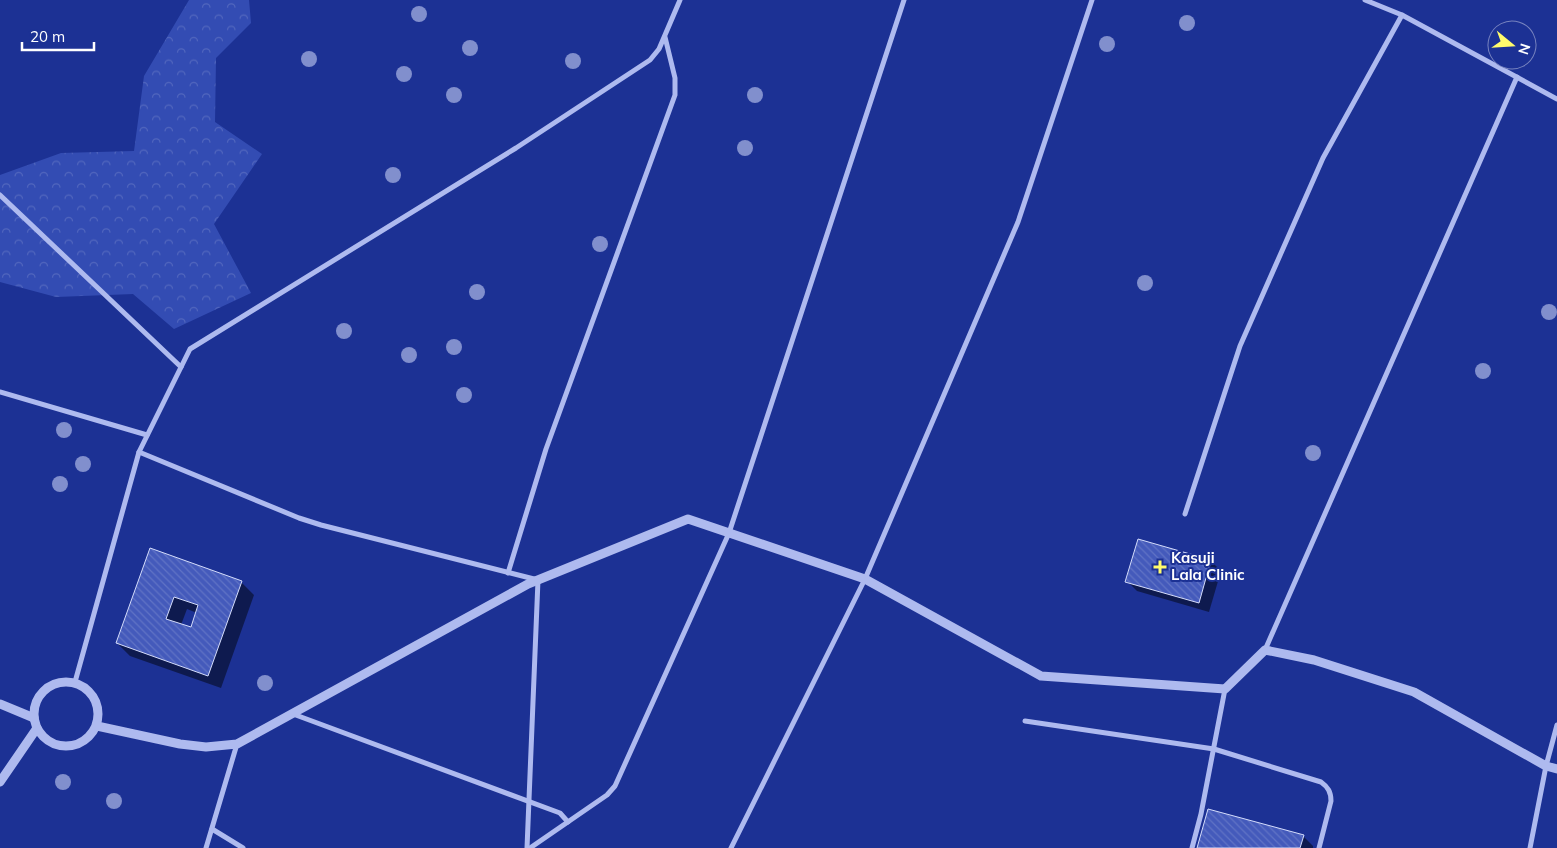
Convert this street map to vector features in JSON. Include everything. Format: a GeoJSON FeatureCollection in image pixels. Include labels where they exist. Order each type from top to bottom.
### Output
{"type":"FeatureCollection","features":[{"type":"Feature","properties":{"kind":"street"},"geometry":{"type":"LineString","coordinates":[[75,682],[139,452],[190,349],[516,148],[650,60],[660,49],[680,0]]}},
{"type":"Feature","properties":{"kind":"street"},"geometry":{"type":"LineString","coordinates":[[528,848],[607,796],[616,786],[729,533],[904,0]]}},
{"type":"Feature","properties":{"kind":"street"},"geometry":{"type":"LineString","coordinates":[[731,848],[865,579],[1018,222],[1092,0]]}},
{"type":"Feature","properties":{"kind":"street"},"geometry":{"type":"LineString","coordinates":[[1365,0],[1402,15],[1557,99]]}},
{"type":"Feature","properties":{"kind":"street"},"geometry":{"type":"LineString","coordinates":[[1185,514],[1240,346],[1323,158],[1402,15]]}},
{"type":"Feature","properties":{"kind":"street"},"geometry":{"type":"LineString","coordinates":[[508,572],[546,449],[675,95],[676,78],[665,37]]}},
{"type":"Feature","properties":{"kind":"street"},"geometry":{"type":"LineString","coordinates":[[1192,848],[1201,814],[1226,689],[1265,650],[1517,77]]}},
{"type":"Feature","properties":{"kind":"street"},"geometry":{"type":"LineString","coordinates":[[0,195],[182,366]]}},
{"type":"Feature","properties":{"kind":"street"},"geometry":{"type":"LineString","coordinates":[[0,392],[148,435]]}},
{"type":"Feature","properties":{"kind":"street"},"geometry":{"type":"LineString","coordinates":[[139,452],[314,522],[538,580]]}},
{"type":"Feature","properties":{"kind":"street"},"geometry":{"type":"LineString","coordinates":[[97,726],[180,744],[206,747],[237,744],[538,580],[688,519],[865,579],[1041,676],[1226,689]]}},
{"type":"Feature","properties":{"kind":"street"},"geometry":{"type":"LineString","coordinates":[[528,848],[528,801],[538,580]]}},
{"type":"Feature","properties":{"kind":"street"},"geometry":{"type":"LineString","coordinates":[[1265,650],[1314,660],[1414,692],[1546,766],[1557,770]]}},
{"type":"Feature","properties":{"kind":"street"},"geometry":{"type":"LineString","coordinates":[[75,682],[93,694],[98,704],[97,726],[83,742],[73,746],[52,744],[43,737],[37,728],[34,718],[34,708],[38,698],[45,689],[54,683],[75,682]]}},
{"type":"Feature","properties":{"kind":"street"},"geometry":{"type":"LineString","coordinates":[[0,704],[34,718]]}},
{"type":"Feature","properties":{"kind":"street"},"geometry":{"type":"LineString","coordinates":[[293,714],[560,813],[568,822]]}},
{"type":"Feature","properties":{"kind":"street"},"geometry":{"type":"LineString","coordinates":[[1025,721],[1214,748],[1321,782],[1331,793],[1331,801],[1319,848]]}},
{"type":"Feature","properties":{"kind":"street"},"geometry":{"type":"LineString","coordinates":[[1530,848],[1546,766],[1557,725]]}},
{"type":"Feature","properties":{"kind":"street"},"geometry":{"type":"LineString","coordinates":[[0,782],[37,728]]}},
{"type":"Feature","properties":{"kind":"street"},"geometry":{"type":"LineString","coordinates":[[206,848],[237,744]]}},
{"type":"Feature","properties":{"kind":"street"},"geometry":{"type":"LineString","coordinates":[[212,829],[243,848]]}},
{"type":"Feature","properties":{"kind":"green space"},"geometry":{"type":"Polygon","coordinates":[[[189,0],[249,0],[251,23],[216,58],[215,122],[262,154],[214,224],[251,293],[174,329],[133,294],[56,297],[0,282],[0,175],[61,153],[134,151],[144,76],[189,0]]]}},
{"type":"Feature","properties":{"kind":"building"},"geometry":{"type":"Polygon","coordinates":[[[1138,539],[1211,560],[1199,603],[1125,582],[1138,539]]]}},
{"type":"Feature","properties":{"kind":"building"},"geometry":{"type":"Polygon","coordinates":[[[150,548],[242,581],[208,676],[116,643],[150,548]],[[174,597],[166,619],[191,627],[198,605],[174,597]]]}},
{"type":"Feature","properties":{"kind":"building"},"geometry":{"type":"Polygon","coordinates":[[[1208,809],[1304,835],[1300,848],[1197,848],[1208,809]]]}},
{"type":"Feature","properties":{"kind":"place","name":"Kasuji Lala Clinic"},"geometry":{"type":"Point","coordinates":[1160,567]}}]}
